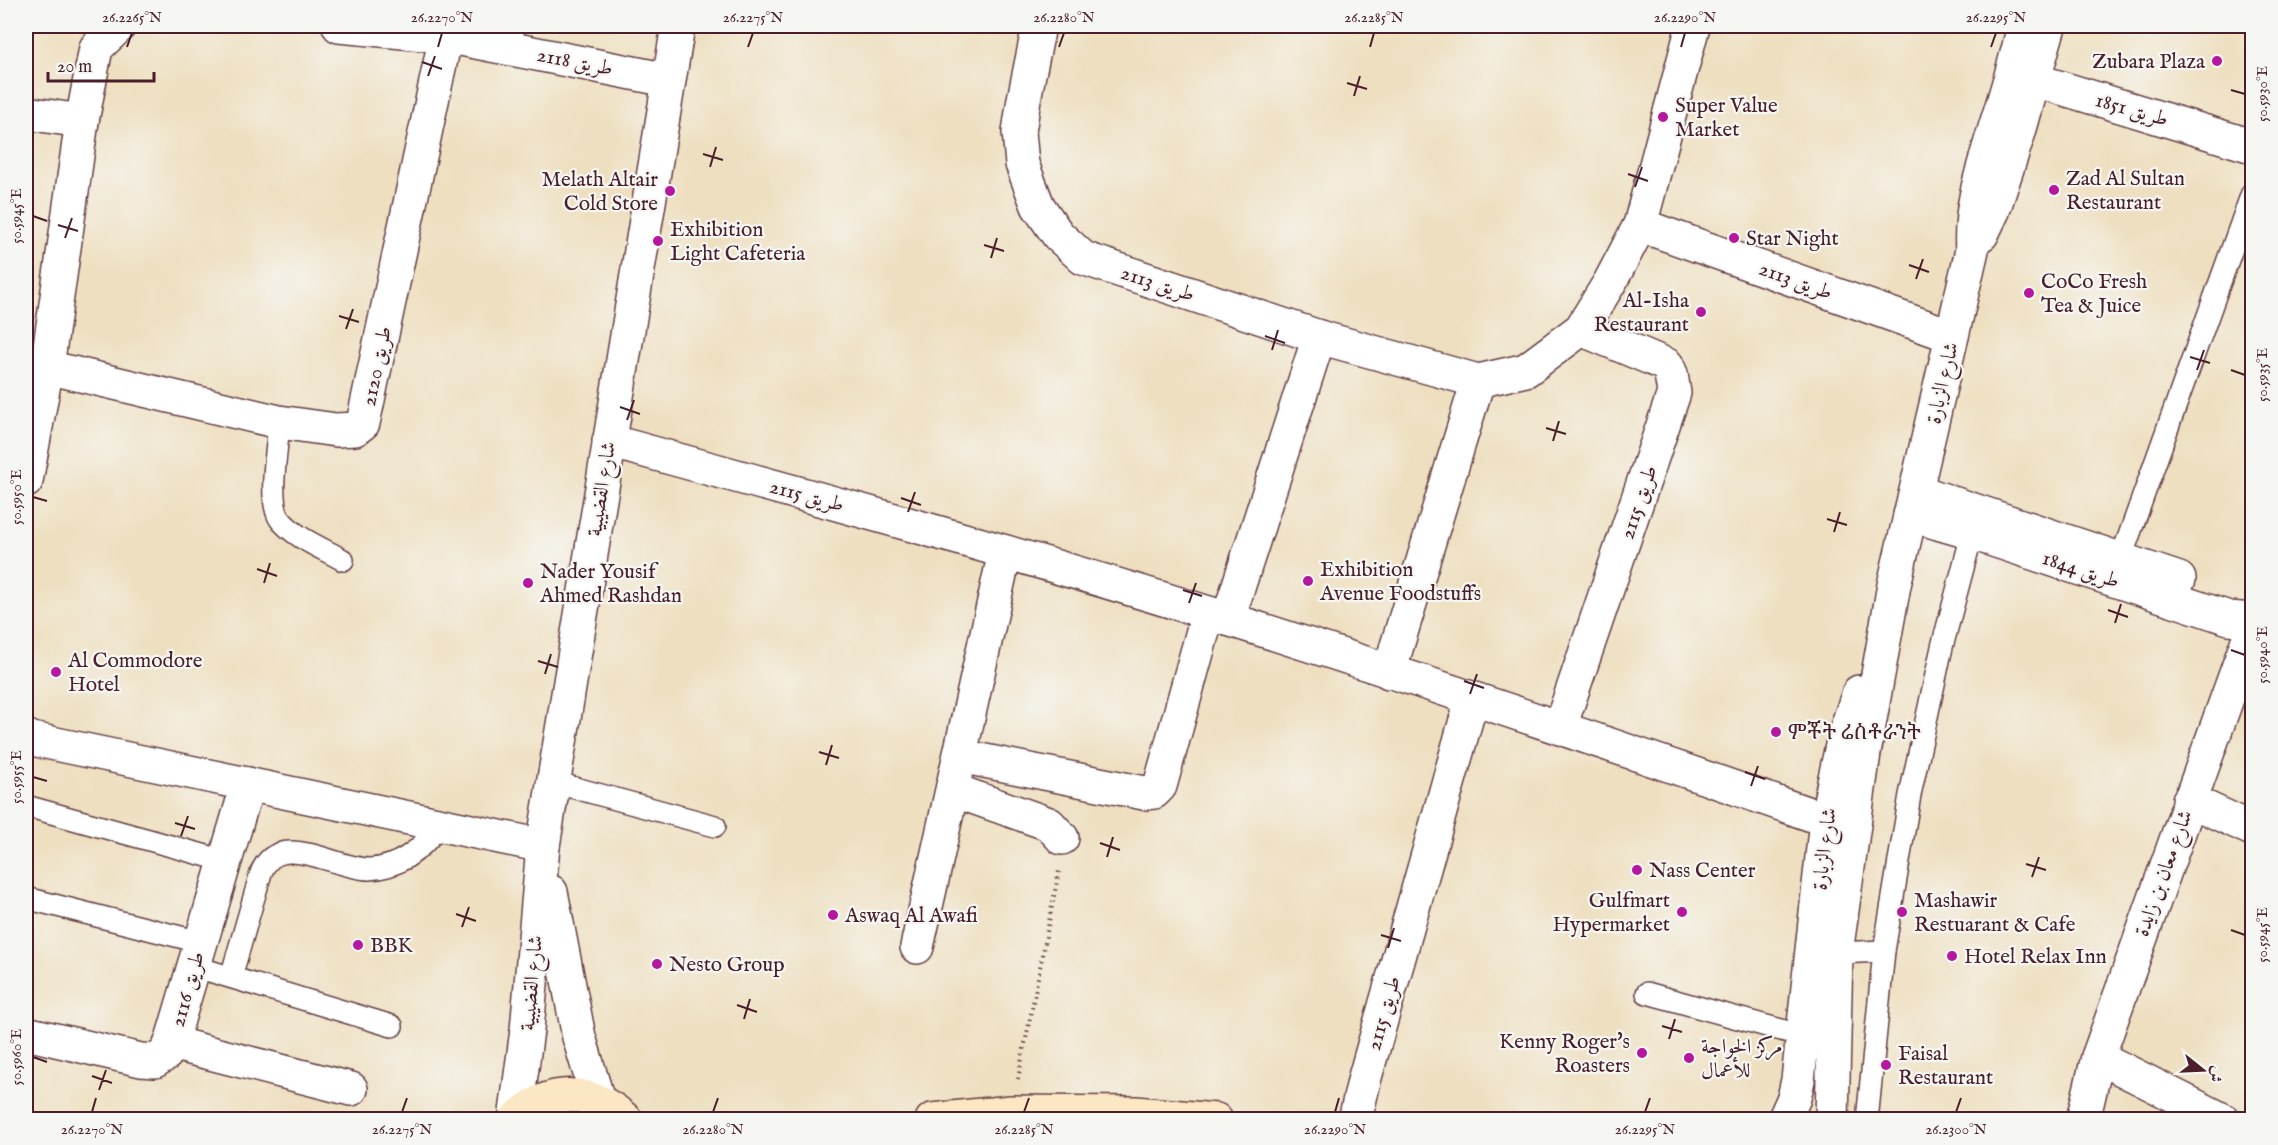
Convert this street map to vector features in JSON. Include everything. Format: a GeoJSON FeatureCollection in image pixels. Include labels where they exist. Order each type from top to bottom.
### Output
{"type":"FeatureCollection","features":[{"type":"Feature","properties":{"kind":"main road"},"geometry":{"type":"LineString","coordinates":[[515,1119],[531,1107],[549,1098],[566,1095],[598,1100],[627,1119]]}},
{"type":"Feature","properties":{"kind":"main road"},"geometry":{"type":"LineString","coordinates":[[932,1119],[1011,1112],[1135,1113],[1216,1119]]}},
{"type":"Feature","properties":{"kind":"street"},"geometry":{"type":"LineString","coordinates":[[26,481],[47,367],[82,121],[96,48],[119,26]]}},
{"type":"Feature","properties":{"kind":"street","name":"طريق 2118"},"geometry":{"type":"LineString","coordinates":[[339,26],[447,31],[512,37],[668,80]]}},
{"type":"Feature","properties":{"kind":"street","name":"شارع القضيبية"},"geometry":{"type":"LineString","coordinates":[[515,1119],[527,1030],[543,846],[678,26]]}},
{"type":"Feature","properties":{"kind":"street","name":"طريق 2113"},"geometry":{"type":"LineString","coordinates":[[1039,26],[1019,132],[1022,164],[1038,206],[1058,235],[1083,258],[1319,337],[1478,381],[1526,370],[1581,329],[1610,282],[1640,225],[1693,26]]}},
{"type":"Feature","properties":{"kind":"street","name":"شارع الزبارة"},"geometry":{"type":"LineString","coordinates":[[1832,1119],[1836,953],[1864,753],[1894,585],[1972,250],[1970,230],[1976,191],[2026,58],[2049,26]]}},
{"type":"Feature","properties":{"kind":"street","name":"طريق 2120"},"geometry":{"type":"LineString","coordinates":[[47,367],[279,422],[336,430],[354,429],[363,423],[447,31]]}},
{"type":"Feature","properties":{"kind":"street","name":"طريق 1851"},"geometry":{"type":"LineString","coordinates":[[2026,58],[2253,126]]}},
{"type":"Feature","properties":{"kind":"street","name":"طريق 1851"},"geometry":{"type":"LineString","coordinates":[[2026,58],[2253,146]]}},
{"type":"Feature","properties":{"kind":"street"},"geometry":{"type":"LineString","coordinates":[[26,113],[82,121]]}},
{"type":"Feature","properties":{"kind":"street","name":"طريق 2113"},"geometry":{"type":"LineString","coordinates":[[1640,225],[1952,336]]}},
{"type":"Feature","properties":{"kind":"street","name":"طريق 2115"},"geometry":{"type":"LineString","coordinates":[[1560,727],[1674,393],[1667,365],[1581,329]]}},
{"type":"Feature","properties":{"kind":"street"},"geometry":{"type":"LineString","coordinates":[[960,756],[1144,793],[1154,792],[1160,786],[1218,616],[1319,337]]}},
{"type":"Feature","properties":{"kind":"street"},"geometry":{"type":"LineString","coordinates":[[1389,672],[1478,381]]}},
{"type":"Feature","properties":{"kind":"street","name":"طريق 2115"},"geometry":{"type":"LineString","coordinates":[[609,441],[851,507],[1218,616],[1560,727],[1826,820]]}},
{"type":"Feature","properties":{"kind":"street","name":"طريق 1844"},"geometry":{"type":"LineString","coordinates":[[1913,503],[1975,522],[2121,558],[2235,599],[2253,614]]}},
{"type":"Feature","properties":{"kind":"street","name":"طريق 1844"},"geometry":{"type":"LineString","coordinates":[[1975,522],[2229,618],[2253,620]]}},
{"type":"Feature","properties":{"kind":"street"},"geometry":{"type":"LineString","coordinates":[[917,947],[1005,552]]}},
{"type":"Feature","properties":{"kind":"street","name":"شارع الزبارة"},"geometry":{"type":"LineString","coordinates":[[1784,1119],[1794,1098],[1798,1080],[1826,820],[1844,736],[1894,585]]}},
{"type":"Feature","properties":{"kind":"street","name":"شارع معان بن زايدة"},"geometry":{"type":"LineString","coordinates":[[2083,1119],[2098,1057],[2189,800],[2253,629]]}},
{"type":"Feature","properties":{"kind":"street","name":"طريق 2115"},"geometry":{"type":"LineString","coordinates":[[1355,1119],[1473,699]]}},
{"type":"Feature","properties":{"kind":"street"},"geometry":{"type":"LineString","coordinates":[[28,747],[248,784],[543,846]]}},
{"type":"Feature","properties":{"kind":"street","name":"طريق 2116"},"geometry":{"type":"LineString","coordinates":[[26,1033],[141,1060],[155,1061],[166,1054],[248,784]]}},
{"type":"Feature","properties":{"kind":"street"},"geometry":{"type":"LineString","coordinates":[[953,790],[1049,824],[1062,838]]}},
{"type":"Feature","properties":{"kind":"street"},"geometry":{"type":"LineString","coordinates":[[2189,800],[2253,829]]}},
{"type":"Feature","properties":{"kind":"street","name":"شارع القضيبية"},"geometry":{"type":"LineString","coordinates":[[543,846],[579,1037],[598,1100]]}},
{"type":"Feature","properties":{"kind":"street"},"geometry":{"type":"LineString","coordinates":[[171,1043],[351,1089]]}},
{"type":"Feature","properties":{"kind":"street"},"geometry":{"type":"LineString","coordinates":[[2098,1057],[2223,1119]]}},
{"type":"Feature","properties":{"kind":"lane"},"geometry":{"type":"LineString","coordinates":[[2121,558],[2253,193]]}},
{"type":"Feature","properties":{"kind":"lane"},"geometry":{"type":"LineString","coordinates":[[279,422],[273,501],[279,518],[298,535],[342,560]]}},
{"type":"Feature","properties":{"kind":"lane"},"geometry":{"type":"LineString","coordinates":[[1868,1111],[1884,951],[1910,795],[1942,646],[1975,522]]}},
{"type":"Feature","properties":{"kind":"lane"},"geometry":{"type":"LineString","coordinates":[[553,782],[715,826]]}},
{"type":"Feature","properties":{"kind":"lane"},"geometry":{"type":"LineString","coordinates":[[26,806],[225,861]]}},
{"type":"Feature","properties":{"kind":"lane"},"geometry":{"type":"LineString","coordinates":[[231,977],[261,873],[266,862],[274,855],[286,851],[355,867],[368,869],[383,867],[410,856],[422,847],[440,824]]}},
{"type":"Feature","properties":{"kind":"lane"},"geometry":{"type":"LineString","coordinates":[[26,898],[197,954],[231,977],[392,1026]]}},
{"type":"Feature","properties":{"kind":"lane"},"geometry":{"type":"LineString","coordinates":[[1836,953],[1884,951]]}},
{"type":"Feature","properties":{"kind":"lane"},"geometry":{"type":"LineString","coordinates":[[1647,993],[1803,1036]]}},
{"type":"Feature","properties":{"kind":"path"},"geometry":{"type":"LineString","coordinates":[[1011,1112],[1061,857],[1062,838]]}},
{"type":"Feature","properties":{"kind":"place","name":"Zubara Plaza"},"geometry":{"type":"Point","coordinates":[2217,61]}},
{"type":"Feature","properties":{"kind":"place","name":"Super Value Market"},"geometry":{"type":"Point","coordinates":[1663,117]}},
{"type":"Feature","properties":{"kind":"place","name":"Zad Al Sultan Restaurant"},"geometry":{"type":"Point","coordinates":[2054,190]}},
{"type":"Feature","properties":{"kind":"place","name":"Melath Altair Cold Store"},"geometry":{"type":"Point","coordinates":[670,191]}},
{"type":"Feature","properties":{"kind":"place","name":"Star Night"},"geometry":{"type":"Point","coordinates":[1734,238]}},
{"type":"Feature","properties":{"kind":"place","name":"Exhibition Light Cafeteria"},"geometry":{"type":"Point","coordinates":[658,241]}},
{"type":"Feature","properties":{"kind":"place","name":"CoCo Fresh Tea & Juice"},"geometry":{"type":"Point","coordinates":[2029,293]}},
{"type":"Feature","properties":{"kind":"place","name":"Al-Isha Restaurant"},"geometry":{"type":"Point","coordinates":[1701,312]}},
{"type":"Feature","properties":{"kind":"place","name":"Exhibition Avenue Foodstuffs"},"geometry":{"type":"Point","coordinates":[1308,581]}},
{"type":"Feature","properties":{"kind":"place","name":"Nader Yousif Ahmed Rashdan"},"geometry":{"type":"Point","coordinates":[528,583]}},
{"type":"Feature","properties":{"kind":"place","name":"Al Commodore Hotel"},"geometry":{"type":"Point","coordinates":[56,672]}},
{"type":"Feature","properties":{"kind":"place","name":"ምቾት ሬስቶራንት"},"geometry":{"type":"Point","coordinates":[1776,732]}},
{"type":"Feature","properties":{"kind":"place","name":"Nass Center"},"geometry":{"type":"Point","coordinates":[1637,870]}},
{"type":"Feature","properties":{"kind":"place","name":"Gulfmart Hypermarket"},"geometry":{"type":"Point","coordinates":[1682,912]}},
{"type":"Feature","properties":{"kind":"place","name":"Mashawir Restuarant & Cafe"},"geometry":{"type":"Point","coordinates":[1902,912]}},
{"type":"Feature","properties":{"kind":"place","name":"Aswaq Al Awafi"},"geometry":{"type":"Point","coordinates":[833,915]}},
{"type":"Feature","properties":{"kind":"place","name":"BBK"},"geometry":{"type":"Point","coordinates":[358,945]}},
{"type":"Feature","properties":{"kind":"place","name":"Hotel Relax Inn"},"geometry":{"type":"Point","coordinates":[1952,956]}},
{"type":"Feature","properties":{"kind":"place","name":"Nesto Group"},"geometry":{"type":"Point","coordinates":[657,964]}},
{"type":"Feature","properties":{"kind":"place","name":"Kenny Roger's Roasters"},"geometry":{"type":"Point","coordinates":[1642,1053]}},
{"type":"Feature","properties":{"kind":"place","name":"مركز الخواجة للأعمال"},"geometry":{"type":"Point","coordinates":[1689,1058]}},
{"type":"Feature","properties":{"kind":"place","name":"Faisal Restaurant"},"geometry":{"type":"Point","coordinates":[1886,1065]}}]}
